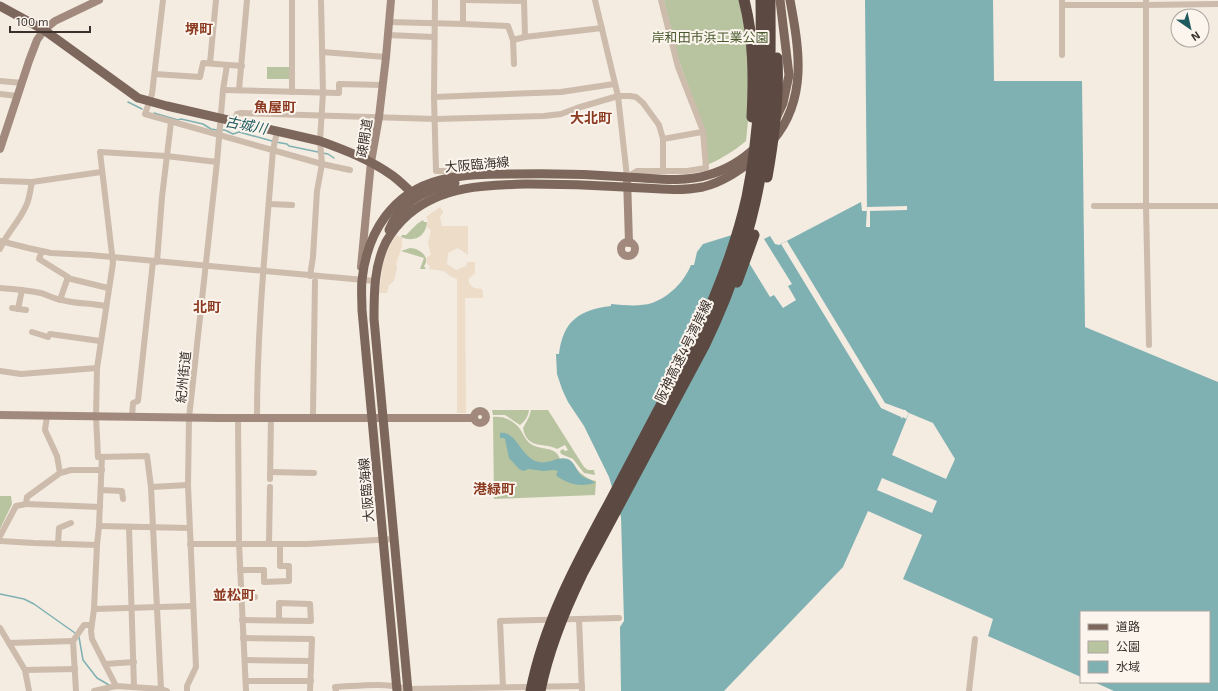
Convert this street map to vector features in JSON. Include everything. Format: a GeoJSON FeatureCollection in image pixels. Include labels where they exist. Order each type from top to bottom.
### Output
{"type":"FeatureCollection","features":[{"type":"Feature","properties":{"kind":"highway"},"geometry":{"type":"LineString","coordinates":[[737,234],[747,174],[754,83],[751,39],[744,0]]}},
{"type":"Feature","properties":{"kind":"highway"},"geometry":{"type":"LineString","coordinates":[[714,324],[734,289],[754,235],[762,206],[772,154],[778,84],[777,58],[773,39],[756,0]]}},
{"type":"Feature","properties":{"kind":"highway","name":"阪神高速4号湾岸線"},"geometry":{"type":"LineString","coordinates":[[531,691],[537,662],[544,640],[563,594],[588,542],[696,340],[720,285],[737,234],[751,177],[758,116],[761,61],[761,0]]}},
{"type":"Feature","properties":{"kind":"highway","name":"阪神高速4号湾岸線"},"geometry":{"type":"LineString","coordinates":[[540,691],[552,645],[573,593],[714,324],[741,256],[760,176],[765,145],[768,104],[770,0]]}},
{"type":"Feature","properties":{"kind":"main road","name":"大阪臨海線"},"geometry":{"type":"LineString","coordinates":[[397,688],[366,351],[362,280],[371,242],[378,226],[398,201],[414,195],[427,184],[440,180],[479,174],[538,173],[668,180],[683,179],[707,175],[740,160],[752,152],[767,138],[783,103],[789,75],[780,0]]}},
{"type":"Feature","properties":{"kind":"main road","name":"大阪臨海線"},"geometry":{"type":"LineString","coordinates":[[408,690],[374,319],[375,281],[378,262],[386,241],[398,224],[423,203],[459,190],[497,185],[578,184],[686,189],[704,186],[720,181],[737,171],[756,158],[768,147],[777,135],[786,120],[797,90],[798,53],[790,0]]}},
{"type":"Feature","properties":{"kind":"main road"},"geometry":{"type":"LineString","coordinates":[[0,6],[44,30],[138,98],[220,128],[234,121],[275,141],[320,141],[372,162],[392,175],[414,195]]}},
{"type":"Feature","properties":{"kind":"main road"},"geometry":{"type":"LineString","coordinates":[[386,241],[394,219],[414,195],[459,182],[492,181],[497,185]]}},
{"type":"Feature","properties":{"kind":"street"},"geometry":{"type":"LineString","coordinates":[[1,145],[37,40],[44,30],[55,21],[99,0]]}},
{"type":"Feature","properties":{"kind":"street"},"geometry":{"type":"LineString","coordinates":[[164,0],[155,74],[150,102],[145,114],[171,122],[220,128],[275,141],[322,164],[350,170]]}},
{"type":"Feature","properties":{"kind":"street"},"geometry":{"type":"LineString","coordinates":[[210,63],[216,0]]}},
{"type":"Feature","properties":{"kind":"street"},"geometry":{"type":"LineString","coordinates":[[239,90],[247,0]]}},
{"type":"Feature","properties":{"kind":"street"},"geometry":{"type":"LineString","coordinates":[[292,0],[292,92]]}},
{"type":"Feature","properties":{"kind":"street"},"geometry":{"type":"LineString","coordinates":[[313,414],[313,257],[317,191],[322,164],[320,141],[323,115],[321,0]]}},
{"type":"Feature","properties":{"kind":"street","name":"疎開道"},"geometry":{"type":"LineString","coordinates":[[362,280],[361,270],[372,162],[383,85],[391,0]]}},
{"type":"Feature","properties":{"kind":"street"},"geometry":{"type":"LineString","coordinates":[[435,0],[434,97],[436,119],[436,171],[460,170],[479,174]]}},
{"type":"Feature","properties":{"kind":"street"},"geometry":{"type":"LineString","coordinates":[[463,24],[463,0],[524,0],[525,37]]}},
{"type":"Feature","properties":{"kind":"street"},"geometry":{"type":"LineString","coordinates":[[595,0],[618,96],[628,187],[629,243]]}},
{"type":"Feature","properties":{"kind":"street"},"geometry":{"type":"LineString","coordinates":[[627,177],[637,171],[687,171],[706,168],[703,132],[678,67],[661,0]]}},
{"type":"Feature","properties":{"kind":"street"},"geometry":{"type":"LineString","coordinates":[[1062,55],[1062,2],[1217,4]]}},
{"type":"Feature","properties":{"kind":"street"},"geometry":{"type":"LineString","coordinates":[[1146,3],[1146,207],[1149,345]]}},
{"type":"Feature","properties":{"kind":"street"},"geometry":{"type":"LineString","coordinates":[[389,22],[508,26],[513,40],[514,64]]}},
{"type":"Feature","properties":{"kind":"street"},"geometry":{"type":"LineString","coordinates":[[513,40],[525,37],[602,28]]}},
{"type":"Feature","properties":{"kind":"street"},"geometry":{"type":"LineString","coordinates":[[387,35],[434,37]]}},
{"type":"Feature","properties":{"kind":"street"},"geometry":{"type":"LineString","coordinates":[[322,52],[386,57]]}},
{"type":"Feature","properties":{"kind":"street"},"geometry":{"type":"LineString","coordinates":[[155,74],[200,77],[203,63],[242,66]]}},
{"type":"Feature","properties":{"kind":"street","name":"紀州街道"},"geometry":{"type":"LineString","coordinates":[[187,691],[187,686],[196,667],[189,528],[189,418],[217,162],[223,90],[227,65]]}},
{"type":"Feature","properties":{"kind":"street"},"geometry":{"type":"LineString","coordinates":[[0,82],[22,83]]}},
{"type":"Feature","properties":{"kind":"street"},"geometry":{"type":"LineString","coordinates":[[223,90],[339,93],[339,84],[383,85]]}},
{"type":"Feature","properties":{"kind":"street"},"geometry":{"type":"LineString","coordinates":[[434,97],[562,92],[614,84]]}},
{"type":"Feature","properties":{"kind":"street"},"geometry":{"type":"LineString","coordinates":[[0,94],[17,96]]}},
{"type":"Feature","properties":{"kind":"street"},"geometry":{"type":"LineString","coordinates":[[234,121],[237,114],[241,113],[436,119],[544,116],[561,114],[618,96],[630,96],[640,99],[659,125],[663,139],[663,171]]}},
{"type":"Feature","properties":{"kind":"street"},"geometry":{"type":"LineString","coordinates":[[132,417],[133,403],[138,401],[171,122]]}},
{"type":"Feature","properties":{"kind":"street"},"geometry":{"type":"LineString","coordinates":[[663,139],[702,132]]}},
{"type":"Feature","properties":{"kind":"street"},"geometry":{"type":"LineString","coordinates":[[257,418],[257,373],[262,272],[275,141]]}},
{"type":"Feature","properties":{"kind":"street"},"geometry":{"type":"LineString","coordinates":[[94,691],[116,686],[164,690],[157,607],[151,487],[147,456],[98,457],[96,417],[97,368],[113,257],[100,152],[166,156],[217,162]]}},
{"type":"Feature","properties":{"kind":"street"},"geometry":{"type":"LineString","coordinates":[[0,181],[32,182],[102,172]]}},
{"type":"Feature","properties":{"kind":"street"},"geometry":{"type":"LineString","coordinates":[[0,249],[2,241],[26,207],[32,182]]}},
{"type":"Feature","properties":{"kind":"street"},"geometry":{"type":"LineString","coordinates":[[268,204],[292,205]]}},
{"type":"Feature","properties":{"kind":"street"},"geometry":{"type":"LineString","coordinates":[[1094,206],[1218,206]]}},
{"type":"Feature","properties":{"kind":"street"},"geometry":{"type":"LineString","coordinates":[[2,241],[42,251],[313,278],[375,281]]}},
{"type":"Feature","properties":{"kind":"street"},"geometry":{"type":"LineString","coordinates":[[42,251],[39,259],[67,278],[108,288]]}},
{"type":"Feature","properties":{"kind":"street"},"geometry":{"type":"LineString","coordinates":[[60,300],[67,278]]}},
{"type":"Feature","properties":{"kind":"street"},"geometry":{"type":"LineString","coordinates":[[0,288],[41,293],[60,300],[81,304],[92,303],[105,306]]}},
{"type":"Feature","properties":{"kind":"street"},"geometry":{"type":"LineString","coordinates":[[22,290],[15,308],[26,310]]}},
{"type":"Feature","properties":{"kind":"street"},"geometry":{"type":"LineString","coordinates":[[32,332],[100,341]]}},
{"type":"Feature","properties":{"kind":"street"},"geometry":{"type":"LineString","coordinates":[[0,373],[21,374],[97,368]]}},
{"type":"Feature","properties":{"kind":"street"},"geometry":{"type":"LineString","coordinates":[[0,415],[189,418],[474,418]]}},
{"type":"Feature","properties":{"kind":"street"},"geometry":{"type":"LineString","coordinates":[[47,416],[45,430],[57,456],[60,474]]}},
{"type":"Feature","properties":{"kind":"street"},"geometry":{"type":"LineString","coordinates":[[238,418],[239,543],[246,691]]}},
{"type":"Feature","properties":{"kind":"street"},"geometry":{"type":"LineString","coordinates":[[270,480],[271,418]]}},
{"type":"Feature","properties":{"kind":"street"},"geometry":{"type":"LineString","coordinates":[[102,457],[92,639],[116,686]]}},
{"type":"Feature","properties":{"kind":"street"},"geometry":{"type":"LineString","coordinates":[[26,504],[27,498],[60,474],[72,470],[102,470]]}},
{"type":"Feature","properties":{"kind":"street"},"geometry":{"type":"LineString","coordinates":[[271,472],[314,473]]}},
{"type":"Feature","properties":{"kind":"street"},"geometry":{"type":"LineString","coordinates":[[151,487],[188,485]]}},
{"type":"Feature","properties":{"kind":"street"},"geometry":{"type":"LineString","coordinates":[[269,544],[270,487]]}},
{"type":"Feature","properties":{"kind":"street"},"geometry":{"type":"LineString","coordinates":[[101,490],[122,491],[123,499]]}},
{"type":"Feature","properties":{"kind":"street"},"geometry":{"type":"LineString","coordinates":[[0,536],[16,506],[26,504],[100,506]]}},
{"type":"Feature","properties":{"kind":"street"},"geometry":{"type":"LineString","coordinates":[[58,544],[59,528],[71,523]]}},
{"type":"Feature","properties":{"kind":"street"},"geometry":{"type":"LineString","coordinates":[[99,526],[189,528]]}},
{"type":"Feature","properties":{"kind":"street"},"geometry":{"type":"LineString","coordinates":[[129,527],[134,687]]}},
{"type":"Feature","properties":{"kind":"street"},"geometry":{"type":"LineString","coordinates":[[190,544],[307,544],[394,539]]}},
{"type":"Feature","properties":{"kind":"street"},"geometry":{"type":"LineString","coordinates":[[0,541],[58,544],[97,544]]}},
{"type":"Feature","properties":{"kind":"street"},"geometry":{"type":"LineString","coordinates":[[240,570],[264,570],[264,582],[289,581],[289,566],[280,566],[280,544]]}},
{"type":"Feature","properties":{"kind":"street"},"geometry":{"type":"LineString","coordinates":[[241,597],[256,597]]}},
{"type":"Feature","properties":{"kind":"street"},"geometry":{"type":"LineString","coordinates":[[242,620],[279,620],[311,620],[310,604],[280,603],[279,620]]}},
{"type":"Feature","properties":{"kind":"street"},"geometry":{"type":"LineString","coordinates":[[94,609],[193,606]]}},
{"type":"Feature","properties":{"kind":"street"},"geometry":{"type":"LineString","coordinates":[[503,687],[500,621],[619,618]]}},
{"type":"Feature","properties":{"kind":"street"},"geometry":{"type":"LineString","coordinates":[[336,691],[336,687],[363,689],[397,688],[408,690],[503,687],[582,688],[579,619]]}},
{"type":"Feature","properties":{"kind":"street"},"geometry":{"type":"LineString","coordinates":[[76,691],[73,641],[84,626],[92,626]]}},
{"type":"Feature","properties":{"kind":"street"},"geometry":{"type":"LineString","coordinates":[[0,628],[25,670],[29,691]]}},
{"type":"Feature","properties":{"kind":"street"},"geometry":{"type":"LineString","coordinates":[[243,638],[312,639],[310,691]]}},
{"type":"Feature","properties":{"kind":"street"},"geometry":{"type":"LineString","coordinates":[[969,691],[975,639]]}},
{"type":"Feature","properties":{"kind":"street"},"geometry":{"type":"LineString","coordinates":[[9,643],[73,641]]}},
{"type":"Feature","properties":{"kind":"street"},"geometry":{"type":"LineString","coordinates":[[244,660],[311,661]]}},
{"type":"Feature","properties":{"kind":"street"},"geometry":{"type":"LineString","coordinates":[[105,664],[134,662]]}},
{"type":"Feature","properties":{"kind":"street"},"geometry":{"type":"LineString","coordinates":[[25,670],[75,669]]}},
{"type":"Feature","properties":{"kind":"street"},"geometry":{"type":"LineString","coordinates":[[246,681],[311,681]]}},
{"type":"Feature","properties":{"kind":"green space","name":"岸和田市浜工業公園"},"geometry":{"type":"Polygon","coordinates":[[[664,0],[739,0],[748,48],[749,111],[746,141],[737,148],[707,165],[705,131],[679,61],[664,0]]]}},
{"type":"Feature","properties":{"kind":"green space"},"geometry":{"type":"Polygon","coordinates":[[[267,67],[292,67],[291,79],[267,79],[267,67]]]}},
{"type":"Feature","properties":{"kind":"green space"},"geometry":{"type":"Polygon","coordinates":[[[423,220],[424,222],[427,222],[426,227],[419,237],[415,239],[406,239],[401,237],[402,235],[406,235],[423,220]]]}},
{"type":"Feature","properties":{"kind":"green space"},"geometry":{"type":"Polygon","coordinates":[[[410,248],[420,251],[425,256],[426,263],[424,266],[426,269],[420,269],[424,258],[401,251],[410,248]]]}},
{"type":"Feature","properties":{"kind":"green space"},"geometry":{"type":"Polygon","coordinates":[[[492,410],[529,410],[526,419],[520,425],[505,415],[493,415],[492,410]]]}},
{"type":"Feature","properties":{"kind":"green space"},"geometry":{"type":"Polygon","coordinates":[[[531,410],[548,410],[584,467],[588,470],[594,470],[595,475],[584,473],[573,459],[561,454],[560,451],[563,449],[565,451],[568,450],[565,445],[557,449],[528,440],[523,428],[531,410]]]}},
{"type":"Feature","properties":{"kind":"green space"},"geometry":{"type":"Polygon","coordinates":[[[493,417],[501,417],[511,421],[520,429],[531,444],[555,452],[560,459],[571,461],[583,475],[596,481],[595,495],[494,499],[493,417]]]}},
{"type":"Feature","properties":{"kind":"green space"},"geometry":{"type":"Polygon","coordinates":[[[0,496],[11,496],[12,504],[0,529],[0,496]]]}},
{"type":"Feature","properties":{"kind":"shaded area"},"geometry":{"type":"Polygon","coordinates":[[[440,207],[443,212],[440,217],[442,226],[468,226],[468,255],[458,248],[448,253],[447,264],[456,270],[466,266],[467,262],[475,262],[475,273],[469,278],[469,283],[474,288],[482,289],[483,295],[483,298],[465,298],[466,413],[457,413],[457,279],[444,271],[429,269],[430,266],[427,264],[426,258],[431,255],[428,243],[431,230],[427,228],[428,220],[426,217],[440,207]]]}},
{"type":"Feature","properties":{"kind":"shaded area"},"geometry":{"type":"Polygon","coordinates":[[[396,235],[402,238],[402,246],[396,264],[397,268],[394,281],[389,285],[387,293],[379,293],[383,264],[388,249],[396,235]]]}},
{"type":"Feature","properties":{"kind":"water"},"geometry":{"type":"Polygon","coordinates":[[[865,0],[993,0],[994,81],[1082,81],[1085,327],[1218,382],[1218,691],[1114,691],[1096,683],[1210,683],[1210,611],[1080,611],[1080,677],[988,636],[993,619],[903,579],[922,535],[868,511],[843,567],[724,691],[621,691],[620,627],[624,621],[621,517],[609,477],[584,426],[568,402],[557,374],[556,354],[559,354],[564,333],[574,319],[590,311],[611,306],[611,304],[642,305],[652,303],[664,297],[680,283],[691,265],[694,265],[697,252],[703,244],[732,235],[770,297],[774,295],[783,308],[796,300],[788,286],[792,284],[764,239],[770,236],[775,244],[779,245],[861,202],[862,211],[867,211],[865,0]],[[909,413],[892,455],[946,479],[955,459],[933,423],[909,413]],[[882,478],[877,490],[932,513],[937,501],[882,478]]]}},
{"type":"Feature","properties":{"kind":"water"},"geometry":{"type":"Polygon","coordinates":[[[500,433],[511,436],[531,459],[537,462],[548,462],[563,458],[570,460],[582,476],[595,483],[580,485],[567,482],[558,477],[556,475],[558,471],[554,470],[543,471],[529,469],[523,471],[519,469],[509,458],[505,439],[500,438],[500,433]]]}},
{"type":"Feature","properties":{"kind":"pier"},"geometry":{"type":"Polygon","coordinates":[[[907,206],[907,210],[870,211],[870,227],[866,227],[867,207],[907,206]]]}},
{"type":"Feature","properties":{"kind":"pier"},"geometry":{"type":"Polygon","coordinates":[[[787,241],[885,403],[906,410],[909,413],[906,419],[903,417],[902,419],[901,417],[881,408],[781,244],[787,241]]]}},
{"type":"Feature","properties":{"kind":"waterway","name":"古城川"},"geometry":{"type":"LineString","coordinates":[[128,102],[142,109]]}},
{"type":"Feature","properties":{"kind":"waterway","name":"古城川"},"geometry":{"type":"LineString","coordinates":[[154,113],[178,120],[181,119],[203,124],[211,129],[217,130]]}},
{"type":"Feature","properties":{"kind":"waterway","name":"古城川"},"geometry":{"type":"LineString","coordinates":[[221,130],[225,130],[233,134],[239,132],[272,141]]}},
{"type":"Feature","properties":{"kind":"waterway","name":"古城川"},"geometry":{"type":"LineString","coordinates":[[276,142],[318,152]]}},
{"type":"Feature","properties":{"kind":"waterway","name":"古城川"},"geometry":{"type":"LineString","coordinates":[[322,153],[328,154],[334,158]]}},
{"type":"Feature","properties":{"kind":"waterway"},"geometry":{"type":"LineString","coordinates":[[0,594],[24,599],[34,604],[75,633]]}},
{"type":"Feature","properties":{"kind":"waterway"},"geometry":{"type":"LineString","coordinates":[[79,637],[83,660],[97,678],[109,685]]}},
{"type":"Feature","properties":{"kind":"district","name":"堺町"},"geometry":{"type":"Point","coordinates":[199,29]}},
{"type":"Feature","properties":{"kind":"district","name":"魚屋町"},"geometry":{"type":"Point","coordinates":[275,107]}},
{"type":"Feature","properties":{"kind":"district","name":"大北町"},"geometry":{"type":"Point","coordinates":[591,118]}},
{"type":"Feature","properties":{"kind":"district","name":"北町"},"geometry":{"type":"Point","coordinates":[207,307]}},
{"type":"Feature","properties":{"kind":"district","name":"港緑町"},"geometry":{"type":"Point","coordinates":[494,489]}},
{"type":"Feature","properties":{"kind":"district","name":"並松町"},"geometry":{"type":"Point","coordinates":[234,595]}}]}
